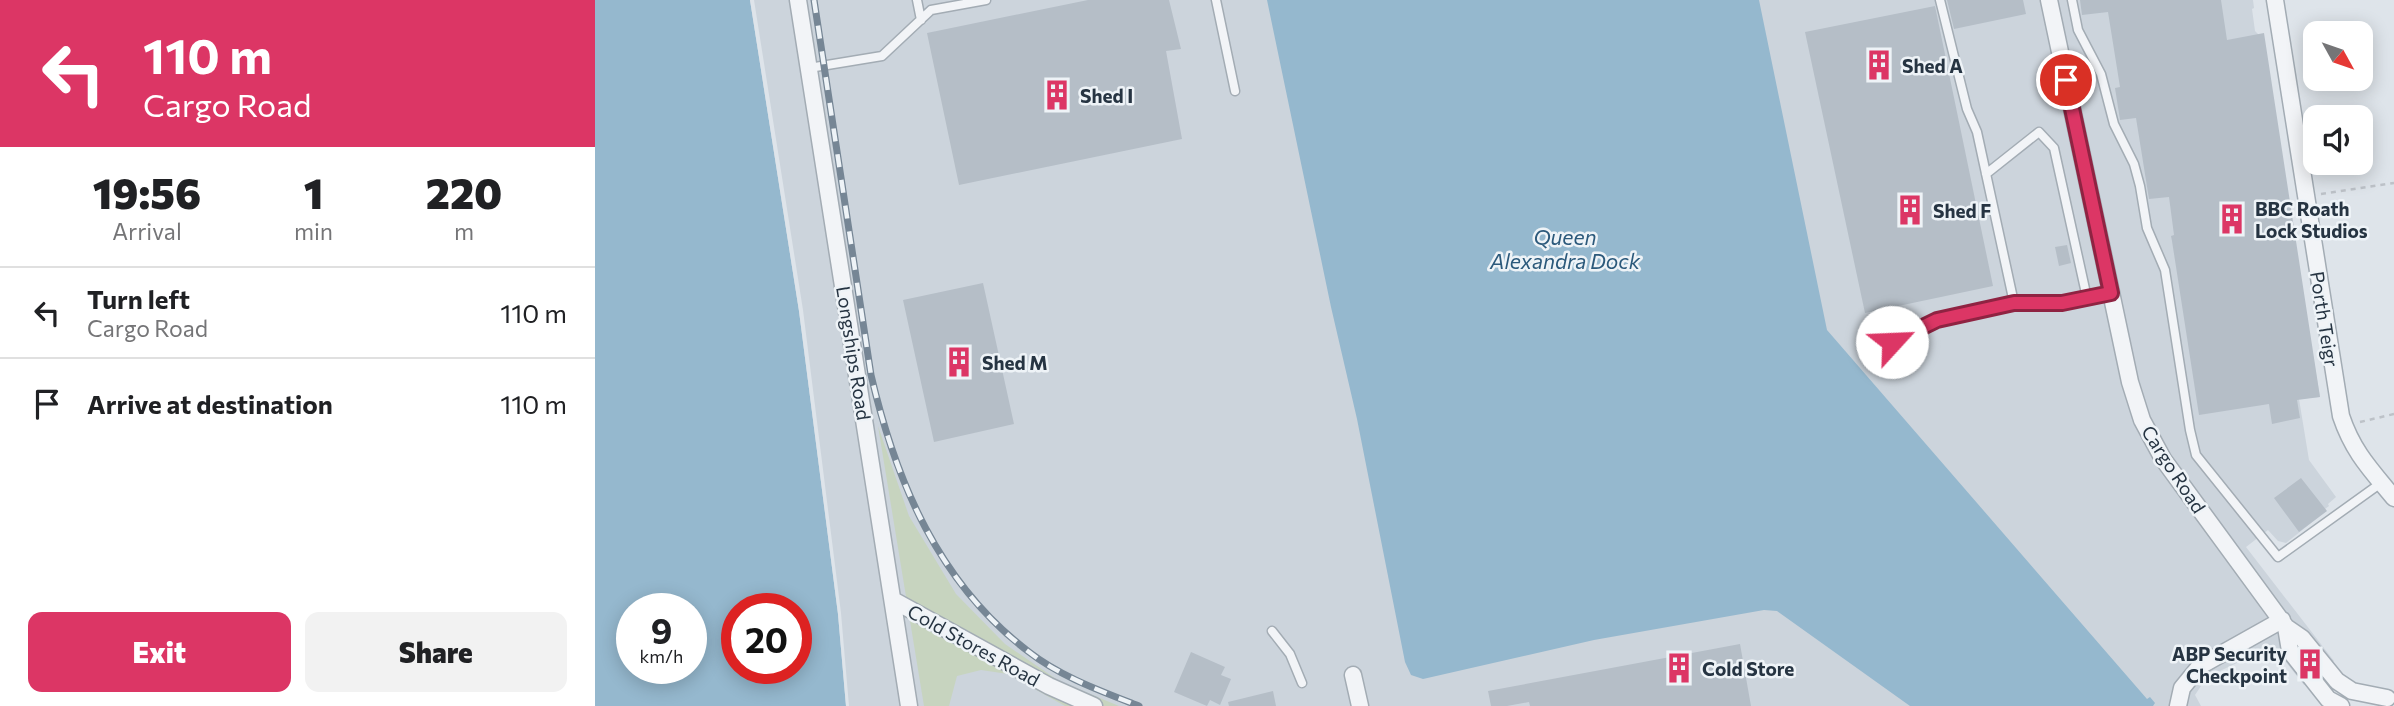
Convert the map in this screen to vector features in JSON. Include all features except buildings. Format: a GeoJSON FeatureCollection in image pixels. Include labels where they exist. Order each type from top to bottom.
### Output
{"type":"FeatureCollection","features":[{"type":"Feature","properties":{"kind":"street","name":"Longships Road"},"geometry":{"type":"LineString","coordinates":[[798,0],[909,706]]}},
{"type":"Feature","properties":{"kind":"street","name":"Cargo Road"},"geometry":{"type":"LineString","coordinates":[[2049,0],[2133,395],[2150,437],[2173,475],[2284,623]]}},
{"type":"Feature","properties":{"kind":"street","name":"Porth Teigr"},"geometry":{"type":"LineString","coordinates":[[2275,0],[2337,397],[2348,435],[2365,465],[2394,498]]}},
{"type":"Feature","properties":{"kind":"street","name":"Cold Stores Road"},"geometry":{"type":"LineString","coordinates":[[893,600],[1049,686],[1094,706]]}},
{"type":"Feature","properties":{"kind":"street"},"geometry":{"type":"LineString","coordinates":[[2284,623],[2302,638],[2337,681],[2352,691],[2388,699]]}},
{"type":"Feature","properties":{"kind":"street"},"geometry":{"type":"LineString","coordinates":[[2284,623],[2290,651],[2335,704]]}},
{"type":"Feature","properties":{"kind":"street"},"geometry":{"type":"LineString","coordinates":[[2178,706],[2182,688],[2200,666],[2284,623]]}},
{"type":"Feature","properties":{"kind":"street"},"geometry":{"type":"LineString","coordinates":[[1353,675],[1360,706]]}},
{"type":"Feature","properties":{"kind":"lane"},"geometry":{"type":"LineString","coordinates":[[917,0],[921,19]]}},
{"type":"Feature","properties":{"kind":"lane"},"geometry":{"type":"LineString","coordinates":[[809,68],[881,56],[931,10],[986,0]]}},
{"type":"Feature","properties":{"kind":"lane"},"geometry":{"type":"LineString","coordinates":[[1216,0],[1235,92]]}},
{"type":"Feature","properties":{"kind":"lane"},"geometry":{"type":"LineString","coordinates":[[1940,0],[1967,109],[1977,132],[2014,303]]}},
{"type":"Feature","properties":{"kind":"lane"},"geometry":{"type":"LineString","coordinates":[[2072,0],[2078,30],[2101,74],[2114,124],[2134,164],[2147,228],[2165,270],[2194,449],[2201,461],[2278,558],[2381,484]]}},
{"type":"Feature","properties":{"kind":"lane"},"geometry":{"type":"LineString","coordinates":[[1986,174],[2039,132],[2054,148],[2087,298]]}},
{"type":"Feature","properties":{"kind":"lane"},"geometry":{"type":"LineString","coordinates":[[1892,342],[1937,320],[2014,303],[2062,303],[2111,293]]}},
{"type":"Feature","properties":{"kind":"lane"},"geometry":{"type":"LineString","coordinates":[[1272,631],[1290,654],[1302,683]]}},
{"type":"Feature","properties":{"kind":"path"},"geometry":{"type":"LineString","coordinates":[[2320,195],[2394,183]]}},
{"type":"Feature","properties":{"kind":"path"},"geometry":{"type":"LineString","coordinates":[[2357,422],[2394,414]]}},
{"type":"Feature","properties":{"kind":"shaded area"},"geometry":{"type":"Polygon","coordinates":[[[750,0],[2253,0],[2255,31],[2258,34],[2320,397],[2299,399],[2309,460],[2336,497],[2328,504],[2326,511],[2286,543],[2278,541],[2268,530],[2246,547],[2334,661],[2304,685],[2279,657],[2267,653],[2254,655],[2207,677],[2195,695],[2201,706],[846,706],[838,614],[799,311],[750,0]]]}},
{"type":"Feature","properties":{"kind":"green space"},"geometry":{"type":"Polygon","coordinates":[[[878,426],[909,516],[956,594],[1005,644],[1059,681],[1119,706],[1065,706],[1008,674],[981,670],[957,676],[949,706],[924,706],[878,426]]]}},
{"type":"Feature","properties":{"kind":"water"},"geometry":{"type":"Polygon","coordinates":[[[595,0],[750,0],[799,311],[838,614],[846,706],[595,706],[595,0]]]}},
{"type":"Feature","properties":{"kind":"water","name":"Queen Alexandra Dock"},"geometry":{"type":"Polygon","coordinates":[[[1267,0],[1759,0],[1827,330],[2147,699],[2150,697],[2155,703],[2153,706],[1910,706],[1777,611],[1764,610],[1594,640],[1423,679],[1411,675],[1405,662],[1357,419],[1267,0]]]}},
{"type":"Feature","properties":{"kind":"pier"},"geometry":{"type":"Polygon","coordinates":[[[750,0],[754,0],[803,310],[841,613],[849,706],[846,706],[838,614],[799,311],[750,0]]]}},
{"type":"Feature","properties":{"kind":"railway"},"geometry":{"type":"LineString","coordinates":[[814,0],[871,375],[881,415],[908,492],[946,563],[997,625],[1054,669],[1139,706]]}},
{"type":"Feature","properties":{"kind":"place","name":"Shed A"},"geometry":{"type":"Point","coordinates":[1879,65]}},
{"type":"Feature","properties":{"kind":"place","name":"Shed I"},"geometry":{"type":"Point","coordinates":[1057,95]}},
{"type":"Feature","properties":{"kind":"place","name":"Shed F"},"geometry":{"type":"Point","coordinates":[1910,210]}},
{"type":"Feature","properties":{"kind":"place","name":"BBC Roath Lock Studios"},"geometry":{"type":"Point","coordinates":[2232,219]}},
{"type":"Feature","properties":{"kind":"place","name":"Shed M"},"geometry":{"type":"Point","coordinates":[959,362]}},
{"type":"Feature","properties":{"kind":"place","name":"ABP Security Checkpoint"},"geometry":{"type":"Point","coordinates":[2310,664]}},
{"type":"Feature","properties":{"kind":"place","name":"Cold Store"},"geometry":{"type":"Point","coordinates":[1679,668]}},
{"type":"Feature","properties":{"kind":"route"},"geometry":{"type":"LineString","coordinates":[[1892,342],[1937,320],[2014,303],[2062,303],[2111,293],[2066,80]]}}]}
